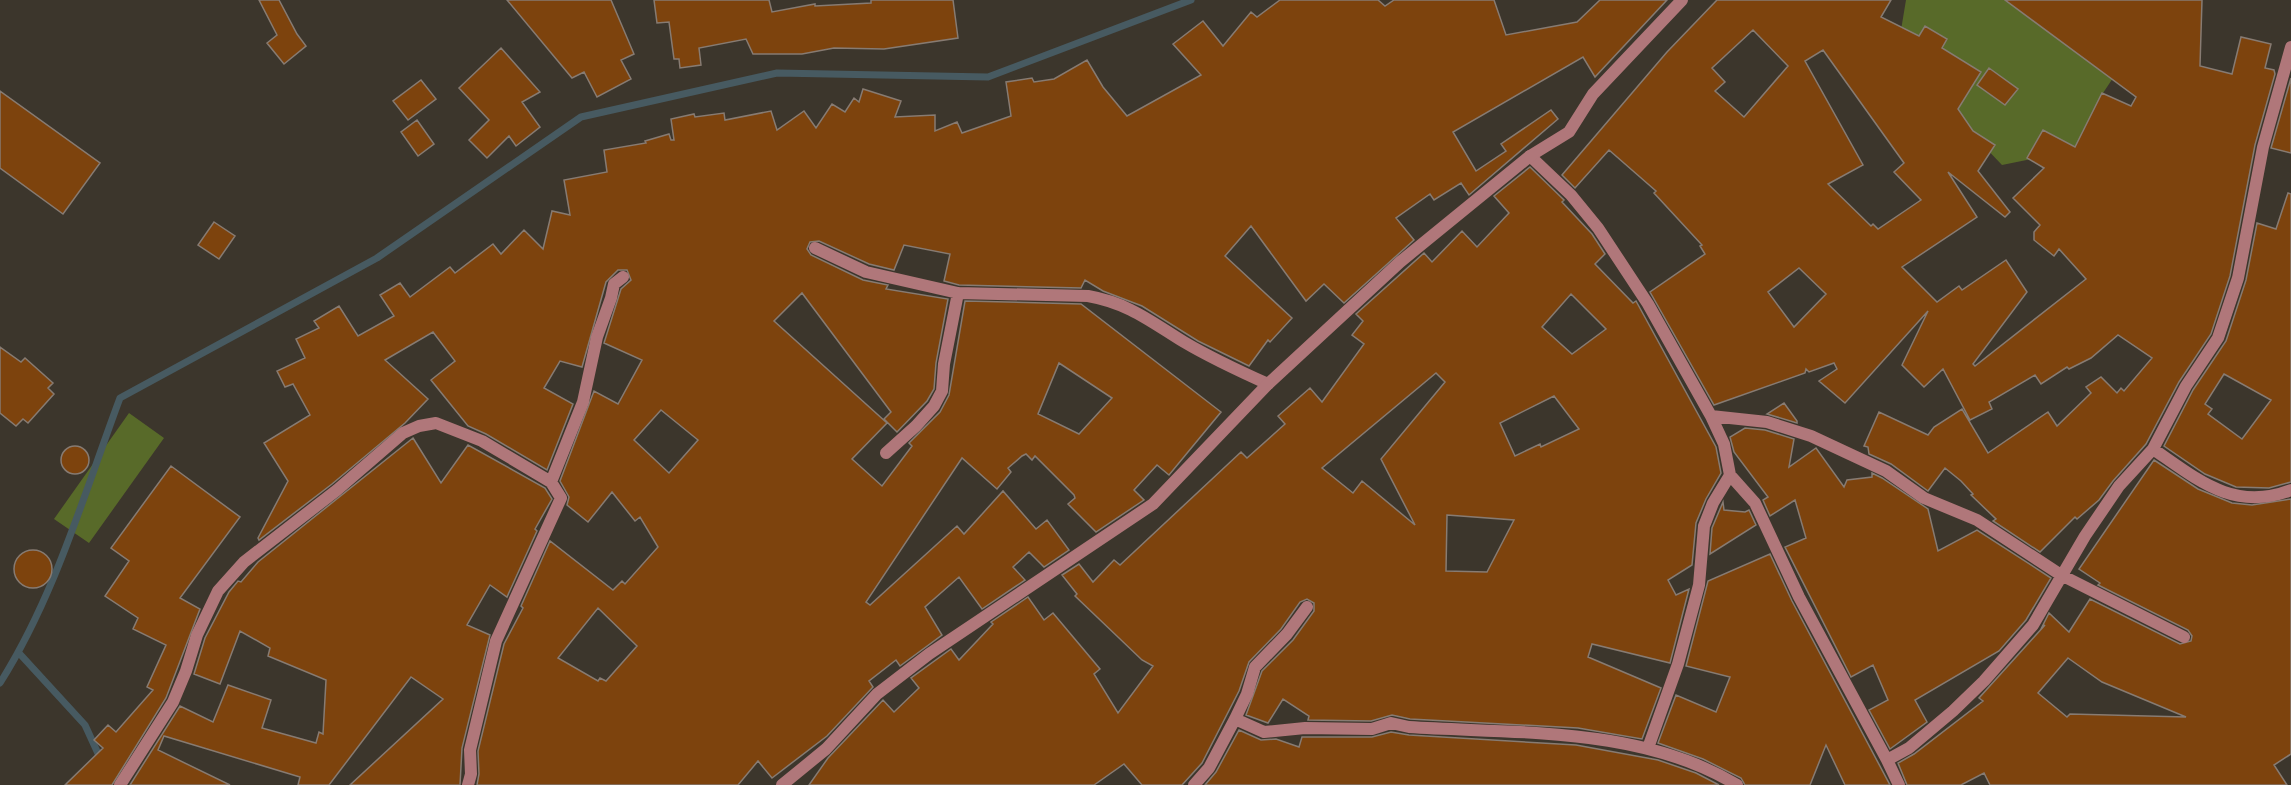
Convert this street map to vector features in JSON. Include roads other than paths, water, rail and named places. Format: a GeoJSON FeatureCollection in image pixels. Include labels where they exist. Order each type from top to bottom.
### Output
{"type":"FeatureCollection","features":[{"type":"Feature","properties":{"kind":"street"},"geometry":{"type":"LineString","coordinates":[[782,785],[826,749],[877,694],[928,654],[1153,504],[1268,384],[1400,262],[1530,156],[1569,132],[1593,94],[1682,0]]}},
{"type":"Feature","properties":{"kind":"street"},"geometry":{"type":"LineString","coordinates":[[1887,760],[1930,731],[1984,681],[2033,625],[2061,575],[2119,486],[2153,449],[2186,386],[2218,338],[2238,278],[2263,147],[2290,52]]}},
{"type":"Feature","properties":{"kind":"street"},"geometry":{"type":"LineString","coordinates":[[1530,156],[1571,195],[1598,228],[1648,304],[1711,416],[1724,444],[1730,475],[1755,503],[1799,597],[1899,785]]}},
{"type":"Feature","properties":{"kind":"street"},"geometry":{"type":"LineString","coordinates":[[815,248],[866,272],[958,293],[1088,296],[1109,299],[1131,308],[1219,362],[1268,384]]}},
{"type":"Feature","properties":{"kind":"street"},"geometry":{"type":"LineString","coordinates":[[551,482],[583,402],[597,337],[614,284],[622,277]]}},
{"type":"Feature","properties":{"kind":"street"},"geometry":{"type":"LineString","coordinates":[[886,453],[916,426],[934,406],[942,391],[944,364],[958,293]]}},
{"type":"Feature","properties":{"kind":"street"},"geometry":{"type":"LineString","coordinates":[[1711,416],[1767,422],[1811,436],[1886,471],[1924,498],[1977,520],[2061,575],[2184,637]]}},
{"type":"Feature","properties":{"kind":"street"},"geometry":{"type":"LineString","coordinates":[[120,785],[173,702],[197,635],[218,591],[244,562],[337,490],[404,433],[419,426],[436,423],[482,441],[551,482],[561,498],[496,640],[470,750],[471,774],[468,785]]}},
{"type":"Feature","properties":{"kind":"street"},"geometry":{"type":"LineString","coordinates":[[2153,449],[2214,491],[2260,499],[2291,490]]}},
{"type":"Feature","properties":{"kind":"street"},"geometry":{"type":"LineString","coordinates":[[1648,748],[1678,664],[1700,585],[1704,526],[1713,503],[1730,475]]}},
{"type":"Feature","properties":{"kind":"street"},"geometry":{"type":"LineString","coordinates":[[1194,785],[1209,768],[1235,719],[1247,694],[1254,668],[1287,634],[1307,607]]}},
{"type":"Feature","properties":{"kind":"street"},"geometry":{"type":"LineString","coordinates":[[1235,719],[1264,732],[1305,728],[1372,729],[1390,723],[1409,727],[1581,737],[1648,748],[1705,769],[1737,785]]}},
{"type":"Feature","properties":{"kind":"waterway"},"geometry":{"type":"LineString","coordinates":[[0,683],[53,580],[120,398],[377,258],[581,117],[777,73],[988,77],[1191,0]]}},
{"type":"Feature","properties":{"kind":"waterway"},"geometry":{"type":"LineString","coordinates":[[19,653],[85,725],[101,760]]}}]}
